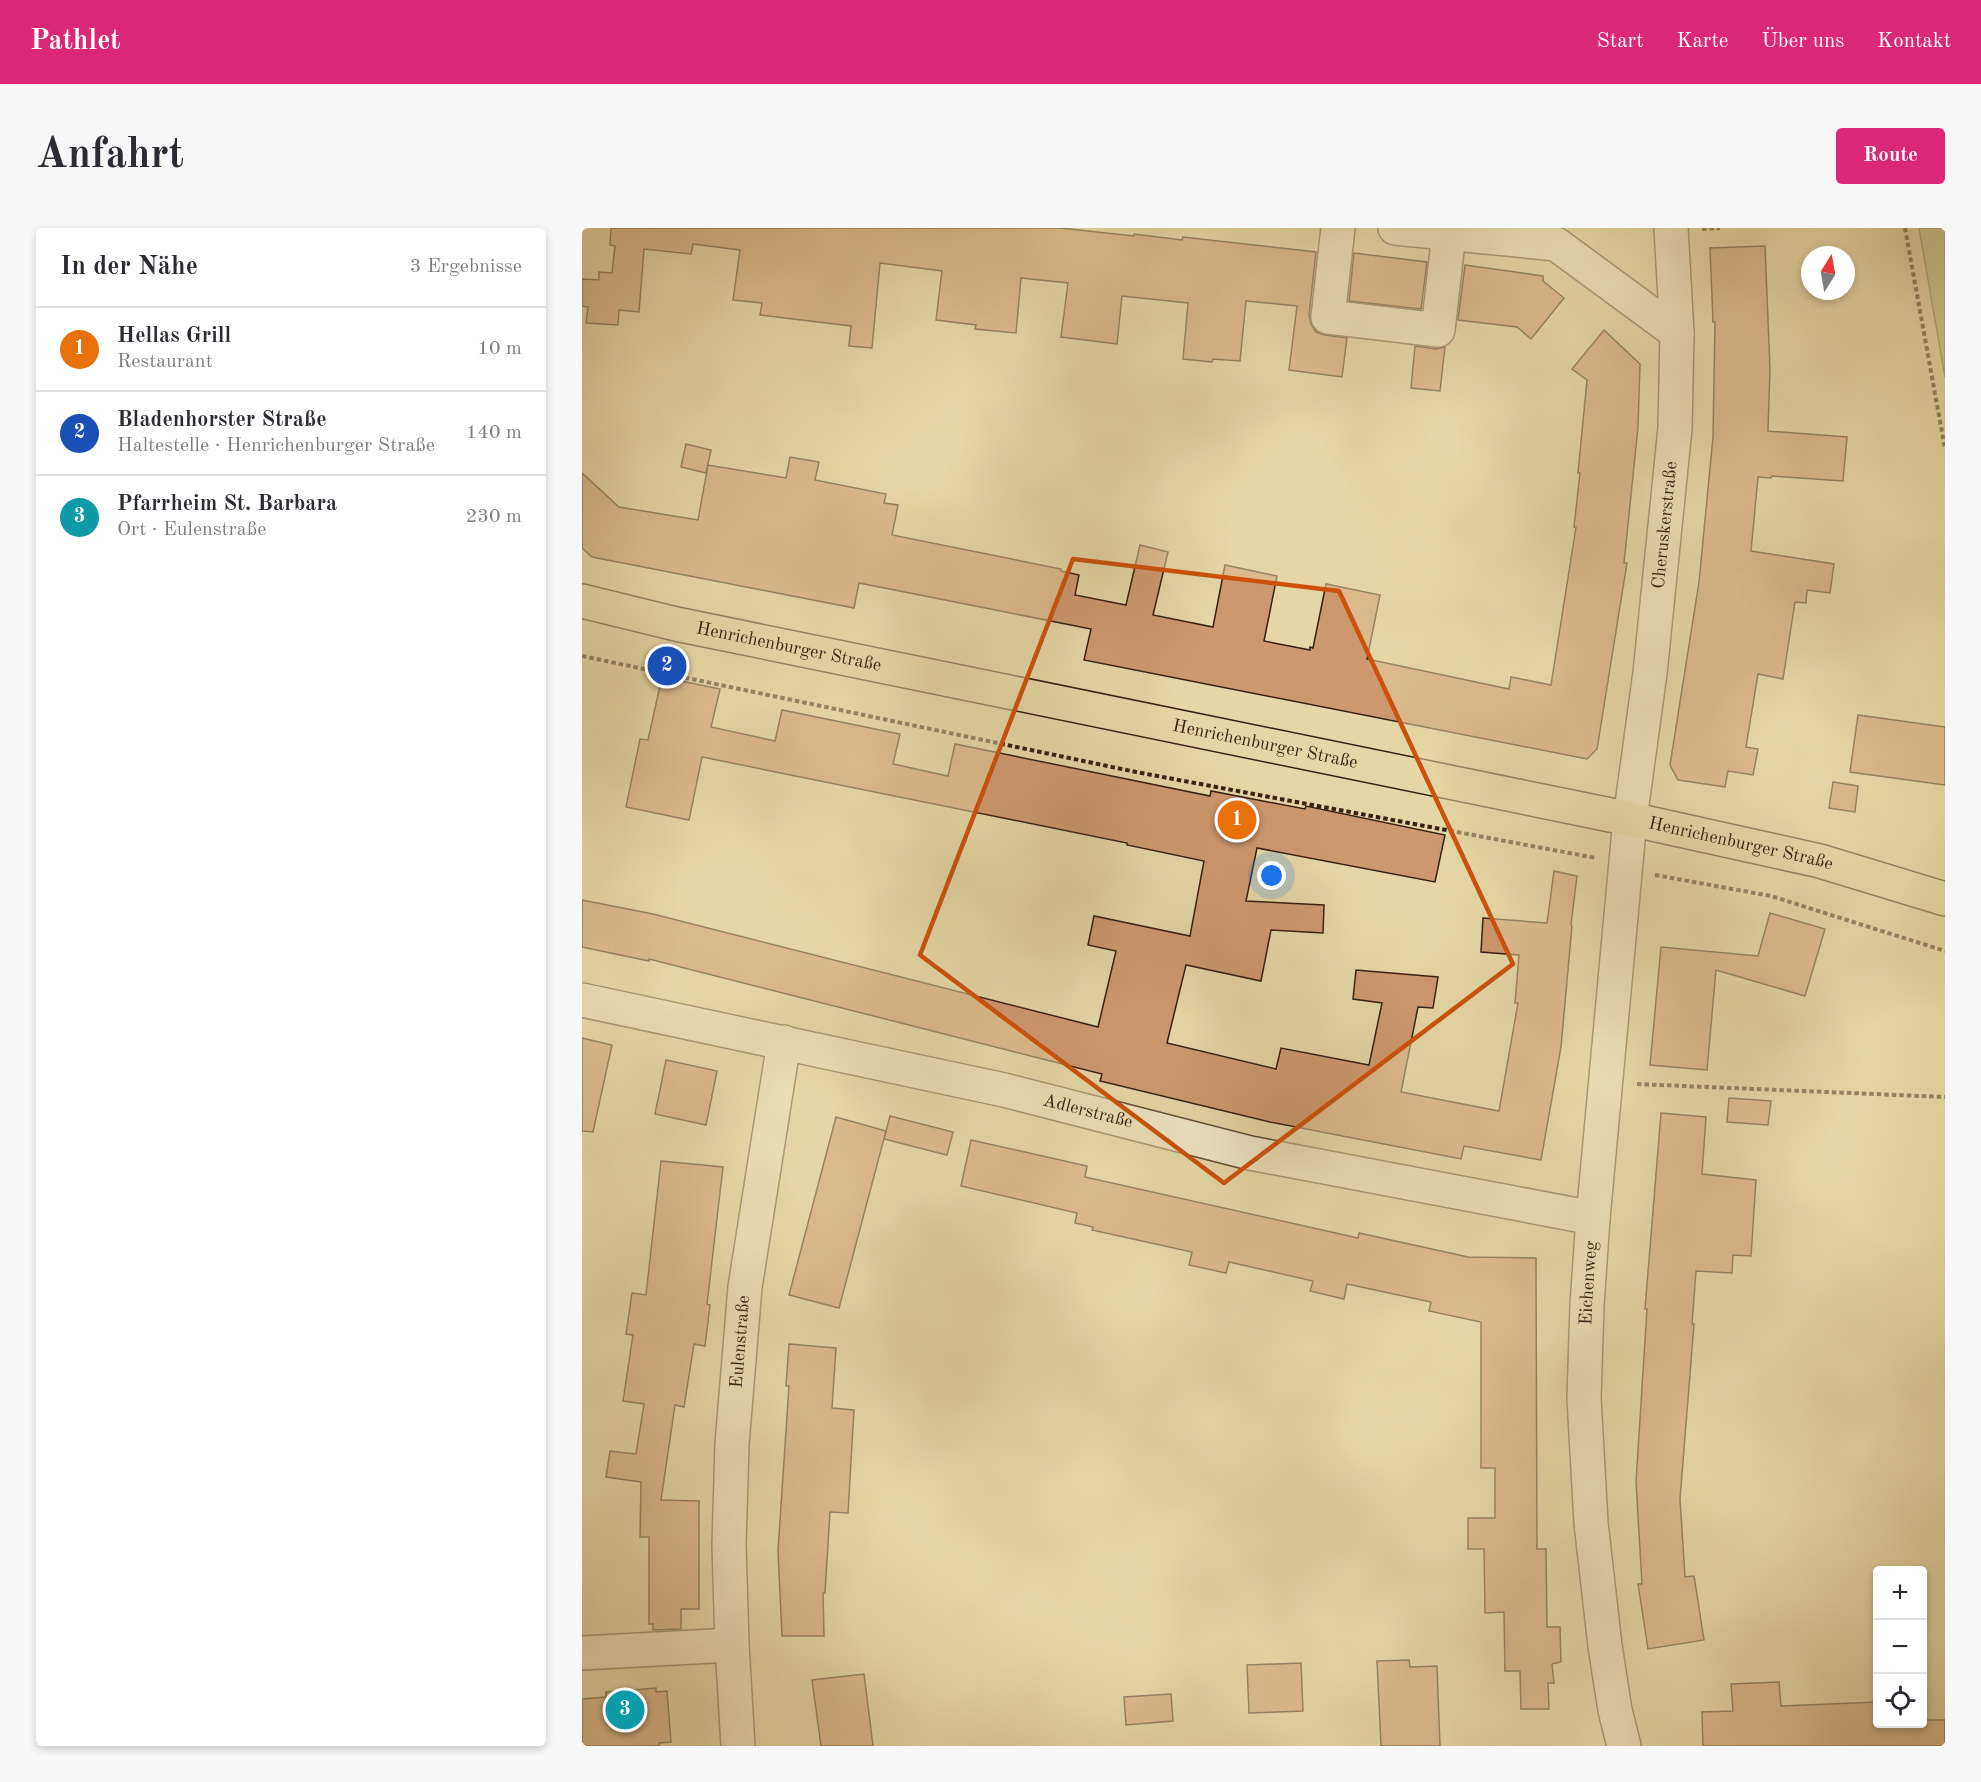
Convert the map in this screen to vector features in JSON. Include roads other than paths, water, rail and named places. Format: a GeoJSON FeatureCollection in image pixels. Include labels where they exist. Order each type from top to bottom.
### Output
{"type":"FeatureCollection","features":[{"type":"Feature","properties":{"kind":"main road","name":"Henrichenburger Straße"},"geometry":{"type":"LineString","coordinates":[[582,601],[676,624],[1630,819],[1820,861],[1945,899]]}},
{"type":"Feature","properties":{"kind":"street"},"geometry":{"type":"LineString","coordinates":[[1338,228],[1328,317],[1438,330],[1449,233]]}},
{"type":"Feature","properties":{"kind":"street"},"geometry":{"type":"LineString","coordinates":[[1395,228],[1449,233],[1564,236],[1677,333]]}},
{"type":"Feature","properties":{"kind":"street","name":"Cheruskerstraße"},"geometry":{"type":"LineString","coordinates":[[1630,819],[1650,673],[1675,428],[1677,333],[1671,228]]}},
{"type":"Feature","properties":{"kind":"street","name":"Eichenweg"},"geometry":{"type":"LineString","coordinates":[[1624,1746],[1615,1710],[1605,1646],[1591,1523],[1584,1398],[1593,1218],[1630,819]]}},
{"type":"Feature","properties":{"kind":"street","name":"Adlerstraße"},"geometry":{"type":"LineString","coordinates":[[582,1000],[1005,1089],[1250,1153],[1593,1218]]}},
{"type":"Feature","properties":{"kind":"street","name":"Eulenstraße"},"geometry":{"type":"LineString","coordinates":[[738,1746],[729,1545],[732,1455],[745,1287],[784,1042]]}},
{"type":"Feature","properties":{"kind":"street"},"geometry":{"type":"LineString","coordinates":[[582,1653],[732,1645]]}},
{"type":"Feature","properties":{"kind":"place","name":"Bladenhorster Straße"},"geometry":{"type":"Point","coordinates":[667,666]}},
{"type":"Feature","properties":{"kind":"place","name":"Hellas Grill"},"geometry":{"type":"Point","coordinates":[1237,820]}},
{"type":"Feature","properties":{"kind":"place","name":"Pfarrheim St. Barbara"},"geometry":{"type":"Point","coordinates":[625,1710]}}]}
